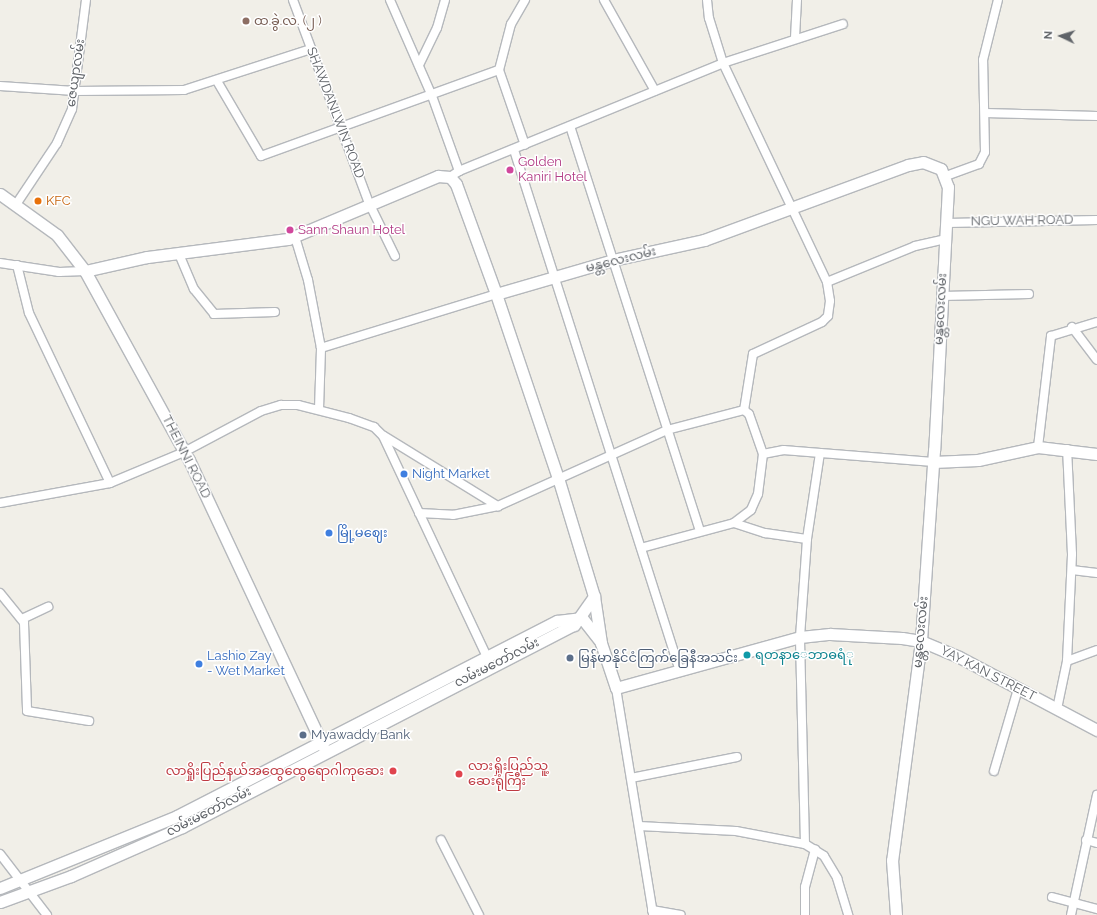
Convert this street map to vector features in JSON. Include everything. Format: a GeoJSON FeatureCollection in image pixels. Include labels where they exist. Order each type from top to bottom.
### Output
{"type":"FeatureCollection","features":[{"type":"Feature","properties":{"kind":"main road","name":"မန္တလေးလမ်း"},"geometry":{"type":"LineString","coordinates":[[496,294],[613,260],[704,240],[790,207],[923,162],[933,164],[946,176],[947,223],[921,641],[892,860],[896,915]]}},
{"type":"Feature","properties":{"kind":"main road"},"geometry":{"type":"LineString","coordinates":[[85,271],[179,254],[266,245],[295,237],[369,203],[438,176],[454,174],[456,184],[496,294],[594,596],[601,643],[616,688]]}},
{"type":"Feature","properties":{"kind":"main road","name":"THEINNI ROAD"},"geometry":{"type":"LineString","coordinates":[[0,194],[17,203],[57,235],[85,271],[184,452],[325,752]]}},
{"type":"Feature","properties":{"kind":"main road"},"geometry":{"type":"LineString","coordinates":[[933,462],[978,460],[1038,447],[1067,449],[1097,454]]}},
{"type":"Feature","properties":{"kind":"main road"},"geometry":{"type":"LineString","coordinates":[[594,596],[582,618],[601,643]]}},
{"type":"Feature","properties":{"kind":"main road","name":"လမ်းမတော်လမ်း"},"geometry":{"type":"LineString","coordinates":[[0,888],[105,847],[215,796],[487,654],[557,621],[582,618]]}},
{"type":"Feature","properties":{"kind":"main road","name":"လမ်းမတော်လမ်း"},"geometry":{"type":"LineString","coordinates":[[0,902],[110,859],[222,806],[582,618]]}},
{"type":"Feature","properties":{"kind":"main road","name":"YAY KAN STREET"},"geometry":{"type":"LineString","coordinates":[[616,688],[800,637],[861,635],[921,641],[959,657],[1086,726],[1097,730]]}},
{"type":"Feature","properties":{"kind":"main road"},"geometry":{"type":"LineString","coordinates":[[215,796],[222,806]]}},
{"type":"Feature","properties":{"kind":"main road"},"geometry":{"type":"LineString","coordinates":[[105,847],[110,859]]}},
{"type":"Feature","properties":{"kind":"street","name":"ဇေယျာလမ်း"},"geometry":{"type":"LineString","coordinates":[[17,203],[57,143],[72,109],[86,0]]}},
{"type":"Feature","properties":{"kind":"street","name":"SHAWDANLWIN ROAD"},"geometry":{"type":"LineString","coordinates":[[293,0],[310,49],[369,203],[395,256]]}},
{"type":"Feature","properties":{"kind":"street"},"geometry":{"type":"LineString","coordinates":[[390,0],[432,96],[454,174],[723,63],[795,38],[843,24]]}},
{"type":"Feature","properties":{"kind":"street"},"geometry":{"type":"LineString","coordinates":[[419,65],[445,0]]}},
{"type":"Feature","properties":{"kind":"street"},"geometry":{"type":"LineString","coordinates":[[525,0],[511,24],[499,70],[525,146]]}},
{"type":"Feature","properties":{"kind":"street"},"geometry":{"type":"LineString","coordinates":[[604,0],[656,91]]}},
{"type":"Feature","properties":{"kind":"street"},"geometry":{"type":"LineString","coordinates":[[708,0],[709,18],[723,63],[790,207],[827,282],[828,316],[753,354],[744,410]]}},
{"type":"Feature","properties":{"kind":"street"},"geometry":{"type":"LineString","coordinates":[[795,38],[797,0]]}},
{"type":"Feature","properties":{"kind":"street"},"geometry":{"type":"LineString","coordinates":[[946,176],[979,164],[985,145],[986,114],[983,60],[998,0]]}},
{"type":"Feature","properties":{"kind":"street"},"geometry":{"type":"LineString","coordinates":[[0,86],[75,91],[184,90],[217,81],[310,49]]}},
{"type":"Feature","properties":{"kind":"street"},"geometry":{"type":"LineString","coordinates":[[217,81],[261,156],[432,96],[499,70]]}},
{"type":"Feature","properties":{"kind":"street"},"geometry":{"type":"LineString","coordinates":[[986,114],[1097,116]]}},
{"type":"Feature","properties":{"kind":"street"},"geometry":{"type":"LineString","coordinates":[[570,126],[700,531]]}},
{"type":"Feature","properties":{"kind":"street"},"geometry":{"type":"LineString","coordinates":[[514,150],[680,671]]}},
{"type":"Feature","properties":{"kind":"street","name":"NGU WAH ROAD"},"geometry":{"type":"LineString","coordinates":[[947,223],[1097,220]]}},
{"type":"Feature","properties":{"kind":"street"},"geometry":{"type":"LineString","coordinates":[[295,237],[308,280],[321,348],[319,409]]}},
{"type":"Feature","properties":{"kind":"street"},"geometry":{"type":"LineString","coordinates":[[827,282],[915,246],[945,239]]}},
{"type":"Feature","properties":{"kind":"street"},"geometry":{"type":"LineString","coordinates":[[179,254],[194,289],[214,314],[275,312]]}},
{"type":"Feature","properties":{"kind":"street"},"geometry":{"type":"LineString","coordinates":[[0,263],[59,272],[85,271]]}},
{"type":"Feature","properties":{"kind":"street"},"geometry":{"type":"LineString","coordinates":[[17,265],[29,313],[110,483]]}},
{"type":"Feature","properties":{"kind":"street"},"geometry":{"type":"LineString","coordinates":[[321,348],[496,294]]}},
{"type":"Feature","properties":{"kind":"street"},"geometry":{"type":"LineString","coordinates":[[942,296],[1029,294]]}},
{"type":"Feature","properties":{"kind":"street"},"geometry":{"type":"LineString","coordinates":[[1038,447],[1052,336],[1072,327],[1097,322]]}},
{"type":"Feature","properties":{"kind":"street"},"geometry":{"type":"LineString","coordinates":[[1072,327],[1097,360]]}},
{"type":"Feature","properties":{"kind":"street"},"geometry":{"type":"LineString","coordinates":[[0,503],[110,483],[184,452],[261,411],[281,405],[319,409],[374,427],[383,436],[498,506]]}},
{"type":"Feature","properties":{"kind":"street"},"geometry":{"type":"LineString","coordinates":[[419,513],[453,515],[498,506],[558,482],[667,430],[744,410]]}},
{"type":"Feature","properties":{"kind":"street"},"geometry":{"type":"LineString","coordinates":[[641,548],[734,523],[754,504],[763,454],[749,414],[744,410]]}},
{"type":"Feature","properties":{"kind":"street"},"geometry":{"type":"LineString","coordinates":[[383,436],[487,654],[491,666]]}},
{"type":"Feature","properties":{"kind":"street"},"geometry":{"type":"LineString","coordinates":[[1057,709],[1068,661],[1072,570],[1067,449]]}},
{"type":"Feature","properties":{"kind":"street"},"geometry":{"type":"LineString","coordinates":[[763,454],[784,450],[933,462]]}},
{"type":"Feature","properties":{"kind":"street"},"geometry":{"type":"LineString","coordinates":[[805,844],[800,637],[807,539],[820,453]]}},
{"type":"Feature","properties":{"kind":"street"},"geometry":{"type":"LineString","coordinates":[[734,523],[765,533],[807,539]]}},
{"type":"Feature","properties":{"kind":"street"},"geometry":{"type":"LineString","coordinates":[[1072,570],[1097,573]]}},
{"type":"Feature","properties":{"kind":"street"},"geometry":{"type":"LineString","coordinates":[[0,593],[22,619],[26,635],[27,711],[89,721]]}},
{"type":"Feature","properties":{"kind":"street"},"geometry":{"type":"LineString","coordinates":[[22,619],[48,607]]}},
{"type":"Feature","properties":{"kind":"street"},"geometry":{"type":"LineString","coordinates":[[1068,661],[1097,650]]}},
{"type":"Feature","properties":{"kind":"street"},"geometry":{"type":"LineString","coordinates":[[616,688],[653,913],[681,915]]}},
{"type":"Feature","properties":{"kind":"street"},"geometry":{"type":"LineString","coordinates":[[994,771],[1018,689]]}},
{"type":"Feature","properties":{"kind":"street"},"geometry":{"type":"LineString","coordinates":[[1086,726],[1097,724]]}},
{"type":"Feature","properties":{"kind":"street"},"geometry":{"type":"LineString","coordinates":[[631,778],[737,757]]}},
{"type":"Feature","properties":{"kind":"street"},"geometry":{"type":"LineString","coordinates":[[1071,915],[1086,840],[1097,795]]}},
{"type":"Feature","properties":{"kind":"street"},"geometry":{"type":"LineString","coordinates":[[639,826],[736,831],[805,844],[824,856],[837,878],[848,915]]}},
{"type":"Feature","properties":{"kind":"street"},"geometry":{"type":"LineString","coordinates":[[441,840],[479,915]]}},
{"type":"Feature","properties":{"kind":"street"},"geometry":{"type":"LineString","coordinates":[[1086,840],[1097,843]]}},
{"type":"Feature","properties":{"kind":"street"},"geometry":{"type":"LineString","coordinates":[[806,915],[805,887],[815,849]]}},
{"type":"Feature","properties":{"kind":"street"},"geometry":{"type":"LineString","coordinates":[[0,854],[47,915]]}},
{"type":"Feature","properties":{"kind":"street"},"geometry":{"type":"LineString","coordinates":[[1052,897],[1073,905],[1097,909]]}},
{"type":"Feature","properties":{"kind":"place","name":"ထ.ခွဲ.လ. (၂ )"},"geometry":{"type":"Point","coordinates":[246,21]}},
{"type":"Feature","properties":{"kind":"place","name":"Golden Kaniri Hotel"},"geometry":{"type":"Point","coordinates":[510,170]}},
{"type":"Feature","properties":{"kind":"place","name":"KFC"},"geometry":{"type":"Point","coordinates":[38,201]}},
{"type":"Feature","properties":{"kind":"place","name":"Sann Shaun Hotel"},"geometry":{"type":"Point","coordinates":[290,230]}},
{"type":"Feature","properties":{"kind":"place","name":"Night Market"},"geometry":{"type":"Point","coordinates":[404,474]}},
{"type":"Feature","properties":{"kind":"place","name":"မြို့မဈေး"},"geometry":{"type":"Point","coordinates":[329,533]}},
{"type":"Feature","properties":{"kind":"place","name":"ရတနာေဘာဓရံု"},"geometry":{"type":"Point","coordinates":[747,655]}},
{"type":"Feature","properties":{"kind":"place","name":"မြန်မာနိုင်ငံကြက်ခြေနီအသင်း"},"geometry":{"type":"Point","coordinates":[570,658]}},
{"type":"Feature","properties":{"kind":"place","name":"Lashio Zay - Wet Market"},"geometry":{"type":"Point","coordinates":[199,664]}},
{"type":"Feature","properties":{"kind":"place","name":"Myawaddy Bank"},"geometry":{"type":"Point","coordinates":[303,735]}},
{"type":"Feature","properties":{"kind":"place","name":"လာရှိုးပြည်နယ်အထွေထွေရောဂါကုဆေး"},"geometry":{"type":"Point","coordinates":[393,771]}},
{"type":"Feature","properties":{"kind":"place","name":"လားရှိုးပြည်သူ့ ဆေးရုံကြီး"},"geometry":{"type":"Point","coordinates":[459,774]}}]}
